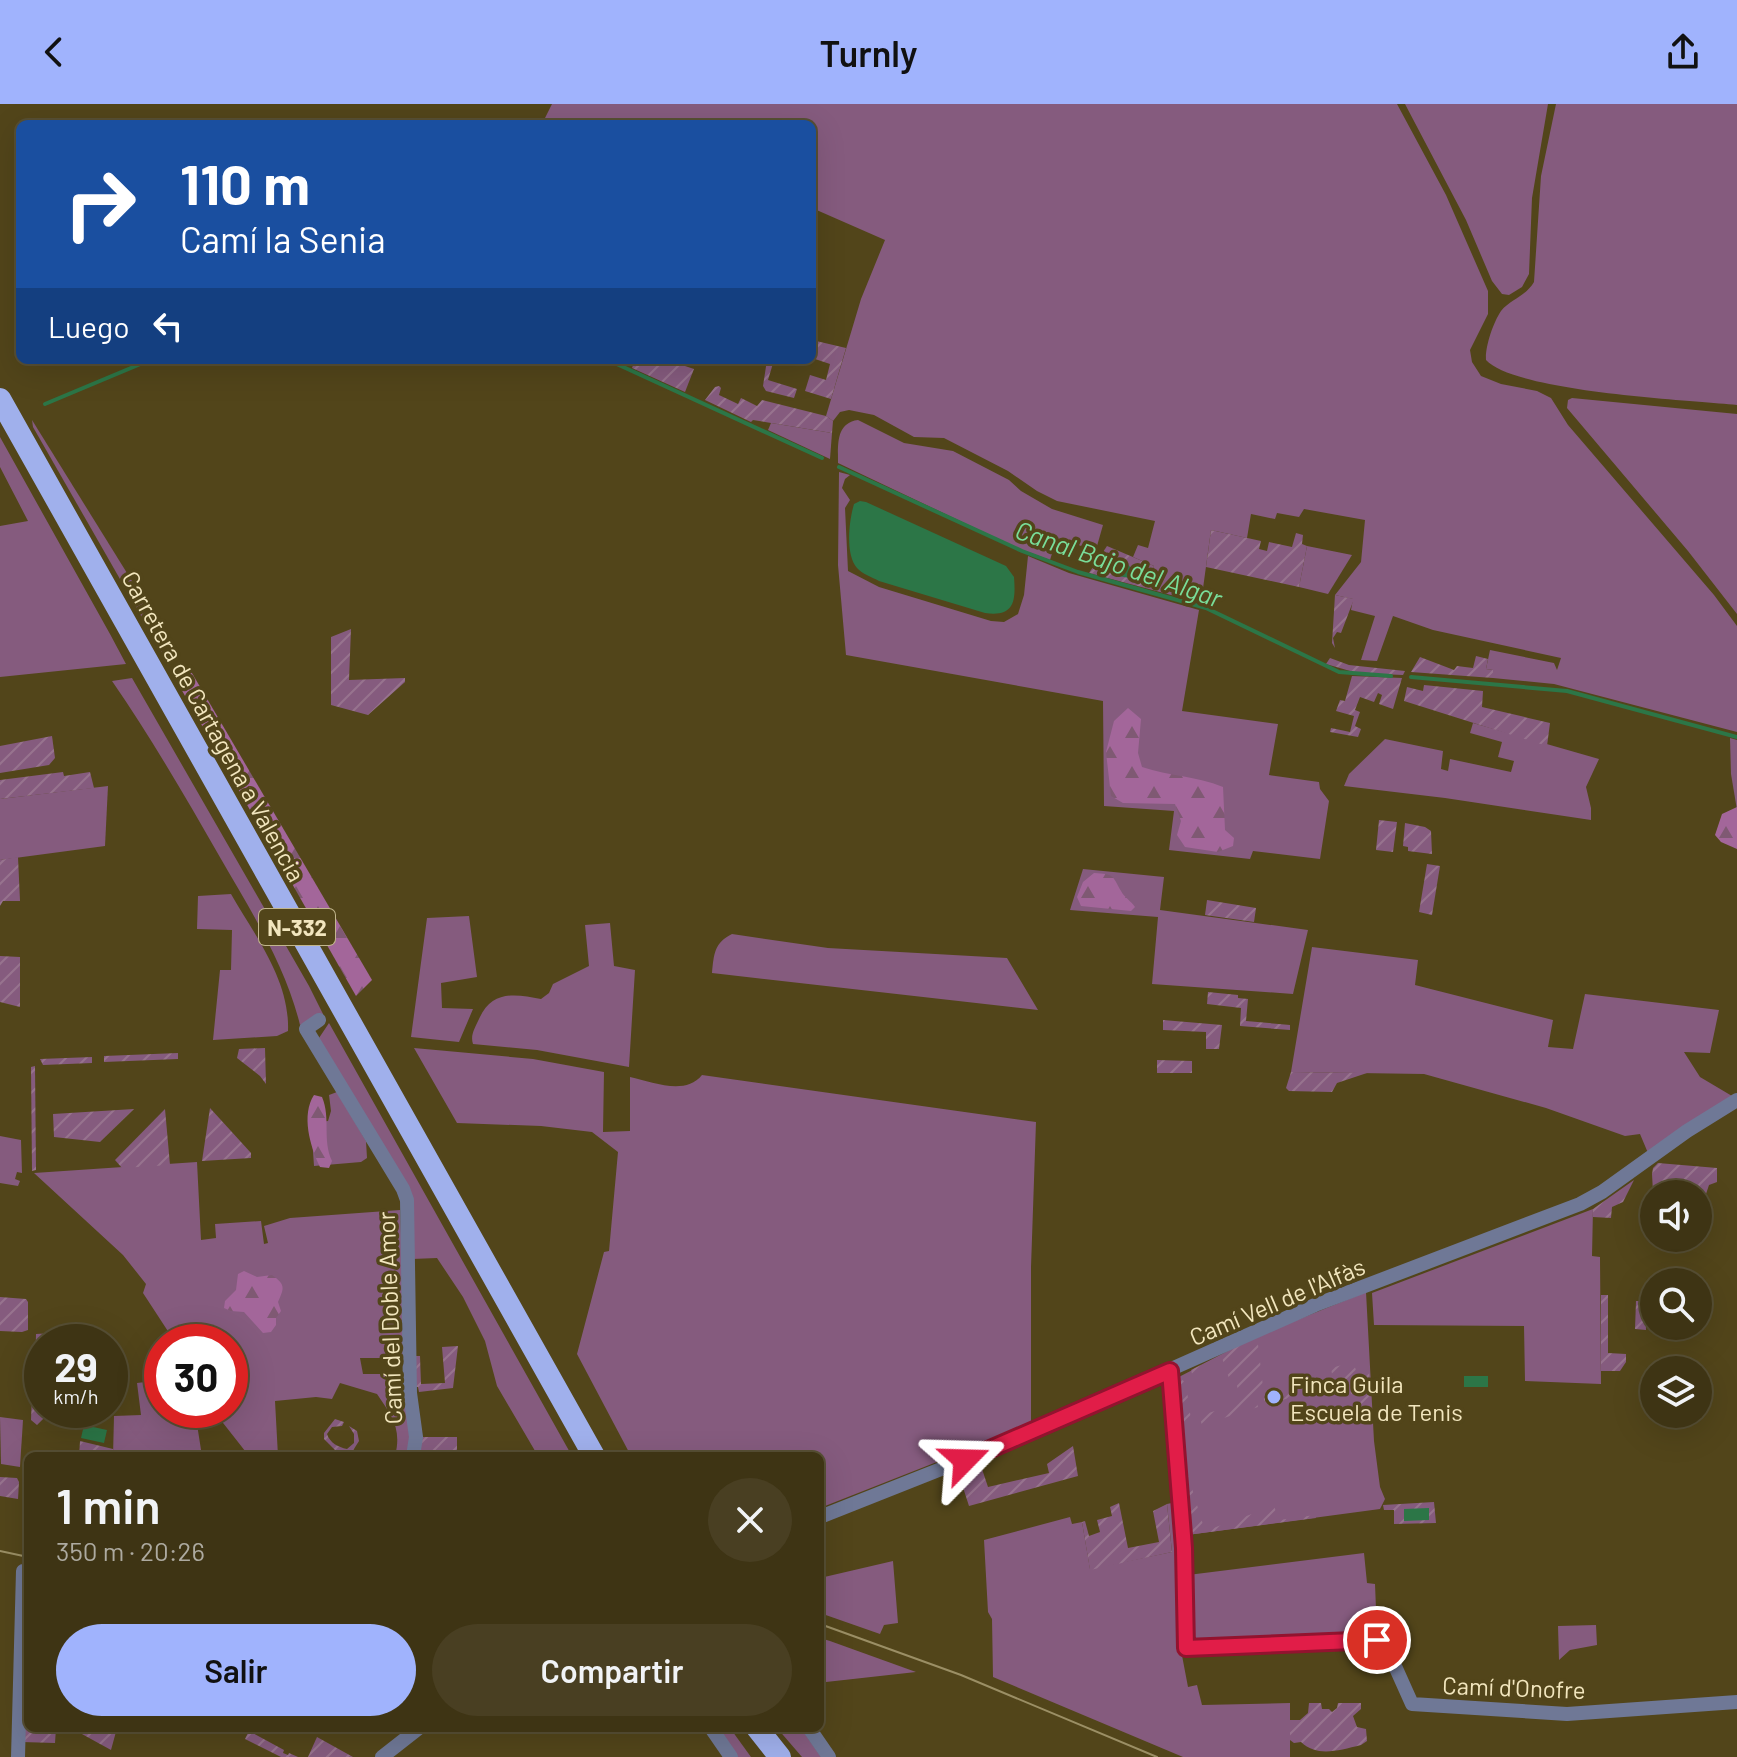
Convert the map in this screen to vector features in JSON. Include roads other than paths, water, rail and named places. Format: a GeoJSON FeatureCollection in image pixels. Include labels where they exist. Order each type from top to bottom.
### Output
{"type":"FeatureCollection","features":[{"type":"Feature","properties":{"kind":"highway","name":"Carretera de Cartagena a Valencia"},"geometry":{"type":"LineString","coordinates":[[0,399],[592,1452]]}},
{"type":"Feature","properties":{"kind":"highway"},"geometry":{"type":"LineString","coordinates":[[760,1732],[780,1757]]}},
{"type":"Feature","properties":{"kind":"street","name":"Camí del Doble Amor"},"geometry":{"type":"LineString","coordinates":[[312,1025],[407,1200],[410,1393],[416,1437],[414,1452]]}},
{"type":"Feature","properties":{"kind":"street","name":"Camí Vell de l'Alfàs"},"geometry":{"type":"LineString","coordinates":[[824,1515],[994,1448],[1315,1305],[1580,1204],[1737,1100]]}},
{"type":"Feature","properties":{"kind":"street","name":"Camí d'Onofre"},"geometry":{"type":"LineString","coordinates":[[1170,1371],[1184,1548],[1186,1648],[1377,1640],[1386,1646],[1412,1704],[1567,1714],[1737,1702]]}},
{"type":"Feature","properties":{"kind":"street"},"geometry":{"type":"LineString","coordinates":[[18,1757],[23,1571]]}},
{"type":"Feature","properties":{"kind":"street"},"geometry":{"type":"LineString","coordinates":[[382,1757],[414,1732]]}},
{"type":"Feature","properties":{"kind":"street"},"geometry":{"type":"LineString","coordinates":[[714,1732],[731,1757]]}},
{"type":"Feature","properties":{"kind":"street"},"geometry":{"type":"LineString","coordinates":[[812,1732],[829,1757]]}},
{"type":"Feature","properties":{"kind":"waterway","name":"Canal Bajo del Algar"},"geometry":{"type":"LineString","coordinates":[[45,404],[140,364]]}},
{"type":"Feature","properties":{"kind":"waterway","name":"Canal Bajo del Algar"},"geometry":{"type":"LineString","coordinates":[[617,364],[822,458]]}},
{"type":"Feature","properties":{"kind":"waterway","name":"Canal Bajo del Algar"},"geometry":{"type":"LineString","coordinates":[[839,467],[1022,551],[1078,572],[1206,608],[1339,672],[1391,676]]}},
{"type":"Feature","properties":{"kind":"waterway","name":"Canal Bajo del Algar"},"geometry":{"type":"LineString","coordinates":[[1411,677],[1567,691],[1737,737]]}},
{"type":"Feature","properties":{"kind":"tram line"},"geometry":{"type":"LineString","coordinates":[[0,1551],[24,1556]]}},
{"type":"Feature","properties":{"kind":"tram line"},"geometry":{"type":"LineString","coordinates":[[824,1625],[961,1675],[1157,1757]]}},
{"type":"Feature","properties":{"kind":"place","name":"Finca Guila Escuela de Tenis"},"geometry":{"type":"Point","coordinates":[1274,1397]}}]}
